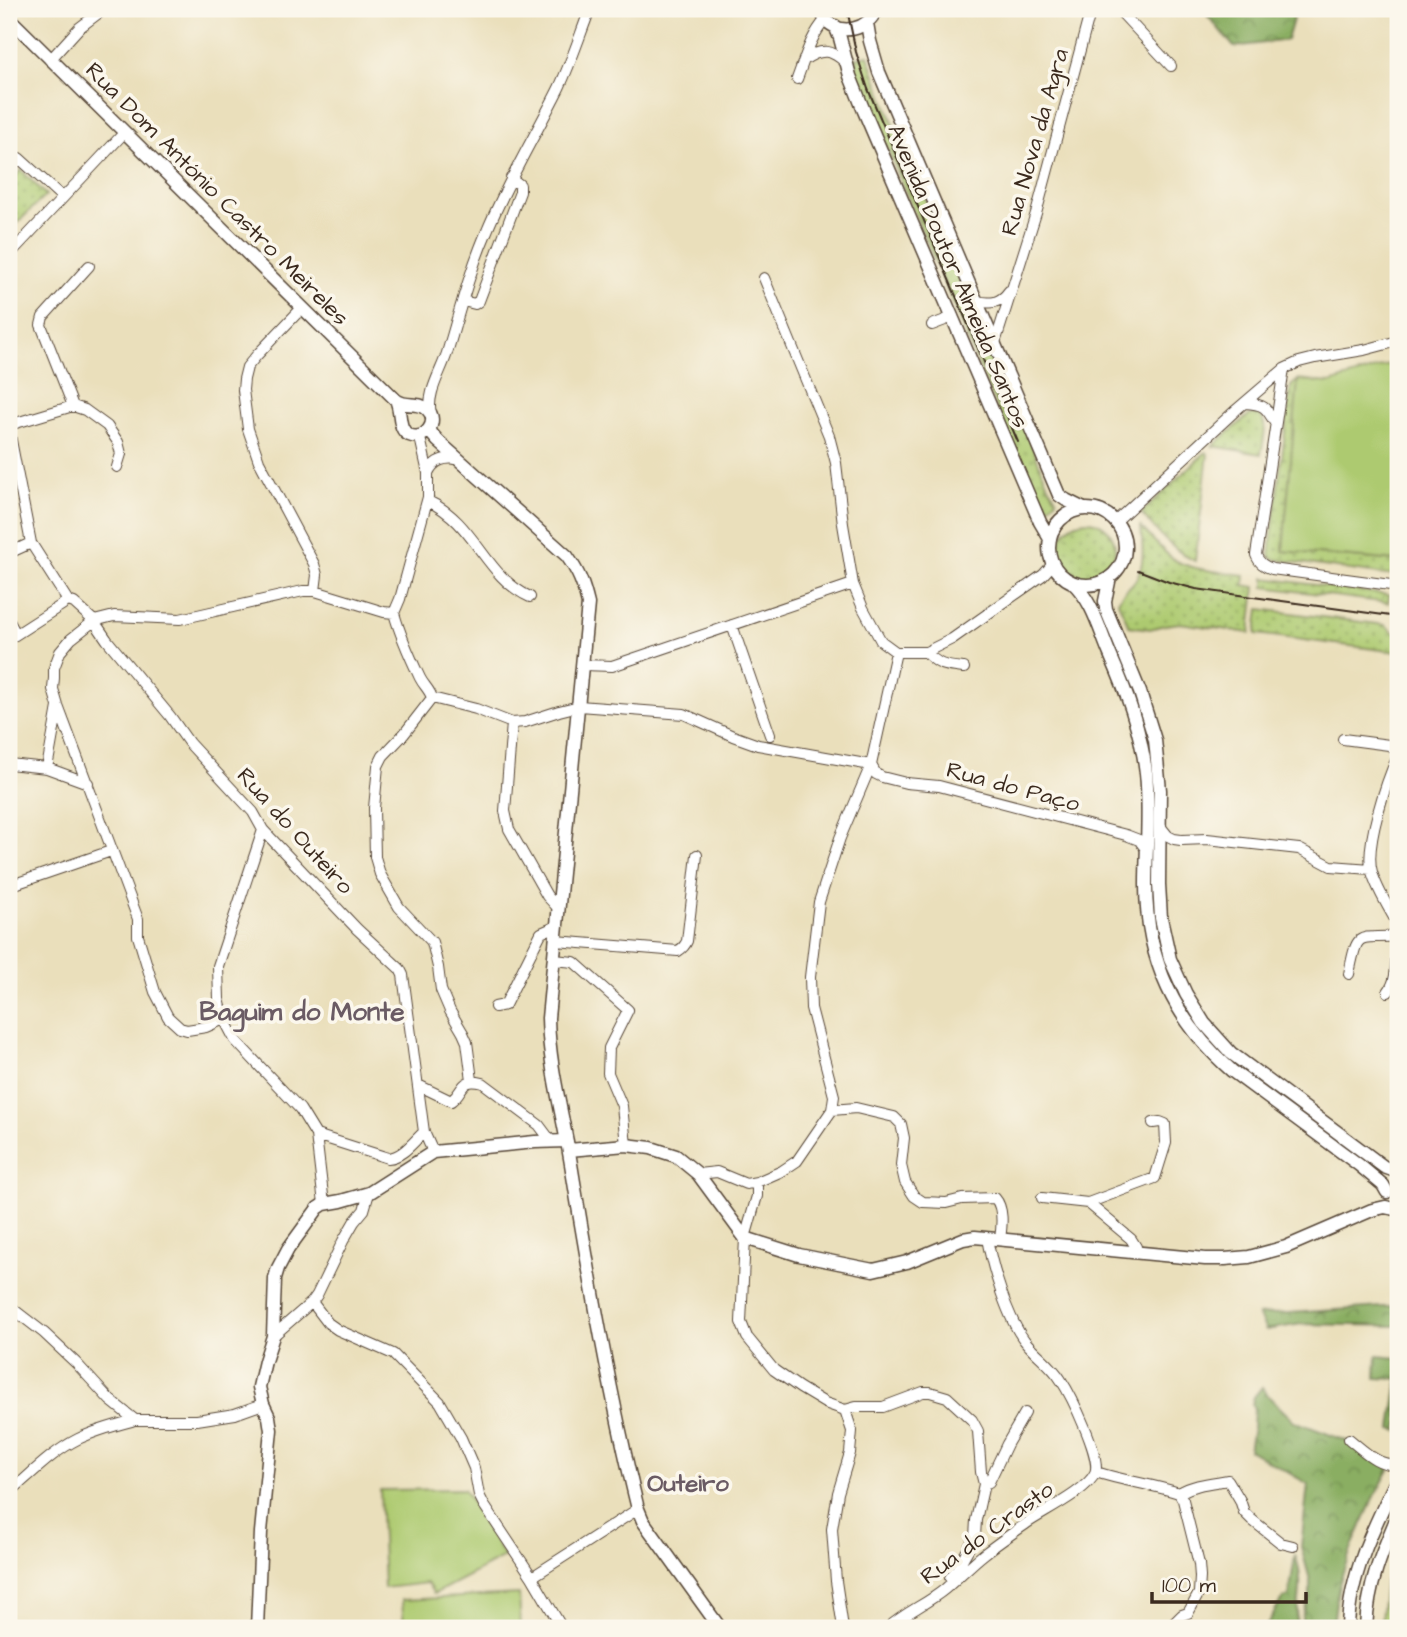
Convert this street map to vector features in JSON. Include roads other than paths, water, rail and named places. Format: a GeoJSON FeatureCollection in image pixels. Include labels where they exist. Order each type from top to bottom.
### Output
{"type":"FeatureCollection","features":[{"type":"Feature","properties":{"kind":"main road"},"geometry":{"type":"LineString","coordinates":[[827,18],[850,29],[857,28],[867,23],[876,9]]}},
{"type":"Feature","properties":{"kind":"main road","name":"Rua Dom António Castro Meireles"},"geometry":{"type":"LineString","coordinates":[[9,18],[400,404],[416,405]]}},
{"type":"Feature","properties":{"kind":"main road","name":"Avenida Doutor Almeida Santos"},"geometry":{"type":"LineString","coordinates":[[827,18],[840,37],[864,111],[1040,523],[1050,539]]}},
{"type":"Feature","properties":{"kind":"main road","name":"Avenida Doutor Almeida Santos"},"geometry":{"type":"LineString","coordinates":[[867,23],[879,72],[1059,495],[1084,509]]}},
{"type":"Feature","properties":{"kind":"main road","name":"Rua Dom António Castro Meireles"},"geometry":{"type":"LineString","coordinates":[[396,400],[401,416]]}},
{"type":"Feature","properties":{"kind":"main road"},"geometry":{"type":"LineString","coordinates":[[424,433],[432,419],[431,414],[424,407],[408,407],[400,421],[404,431],[408,434],[431,433],[566,556],[583,582],[588,604],[548,1018],[549,1045],[610,1378],[638,1509],[643,1521],[720,1628]]}},
{"type":"Feature","properties":{"kind":"main road"},"geometry":{"type":"LineString","coordinates":[[1072,582],[1089,585],[1100,583],[1119,568],[1124,557],[1122,533],[1115,522],[1096,510],[1084,509],[1062,518],[1050,539],[1050,556],[1061,575],[1079,588],[1092,611],[1129,698],[1137,725],[1146,776],[1147,911],[1154,955],[1174,1000],[1185,1020],[1216,1057],[1383,1185],[1390,1204],[1396,1210]]}},
{"type":"Feature","properties":{"kind":"main road"},"geometry":{"type":"LineString","coordinates":[[1110,577],[1106,609],[1140,692],[1154,740],[1160,790],[1158,884],[1161,918],[1177,977],[1204,1023],[1231,1053],[1384,1167],[1398,1173],[1392,1179],[1384,1198],[1363,1213]]}},
{"type":"Feature","properties":{"kind":"main road"},"geometry":{"type":"LineString","coordinates":[[257,1628],[261,1532],[271,1430],[260,1387],[273,1336],[274,1290],[278,1268],[288,1249],[314,1213],[324,1204],[369,1193],[433,1152],[551,1141],[568,1146],[626,1145],[651,1148],[676,1156],[698,1174],[744,1238],[799,1255],[873,1270],[907,1262],[963,1239],[975,1237],[1205,1259],[1249,1257],[1286,1247],[1363,1213],[1385,1207],[1396,1210]]}},
{"type":"Feature","properties":{"kind":"main road"},"geometry":{"type":"LineString","coordinates":[[1348,1628],[1351,1595],[1359,1566],[1398,1477]]}},
{"type":"Feature","properties":{"kind":"main road"},"geometry":{"type":"LineString","coordinates":[[1366,1628],[1377,1566],[1398,1515]]}},
{"type":"Feature","properties":{"kind":"street"},"geometry":{"type":"LineString","coordinates":[[50,60],[79,28],[104,9]]}},
{"type":"Feature","properties":{"kind":"street"},"geometry":{"type":"LineString","coordinates":[[431,414],[431,396],[486,233],[511,178],[561,85],[590,9]]}},
{"type":"Feature","properties":{"kind":"street","name":"Rua Nova da Agra"},"geometry":{"type":"LineString","coordinates":[[995,343],[1037,211],[1091,9]]}},
{"type":"Feature","properties":{"kind":"street"},"geometry":{"type":"LineString","coordinates":[[1118,9],[1171,66]]}},
{"type":"Feature","properties":{"kind":"street"},"geometry":{"type":"LineString","coordinates":[[797,79],[812,37],[827,18]]}},
{"type":"Feature","properties":{"kind":"street"},"geometry":{"type":"LineString","coordinates":[[804,61],[812,54],[825,52],[839,56],[847,64]]}},
{"type":"Feature","properties":{"kind":"street"},"geometry":{"type":"LineString","coordinates":[[9,255],[124,133]]}},
{"type":"Feature","properties":{"kind":"street"},"geometry":{"type":"LineString","coordinates":[[9,170],[19,158],[62,197]]}},
{"type":"Feature","properties":{"kind":"street"},"geometry":{"type":"LineString","coordinates":[[463,301],[475,304],[479,301],[520,191],[520,185],[511,178]]}},
{"type":"Feature","properties":{"kind":"street"},"geometry":{"type":"LineString","coordinates":[[486,233],[502,239]]}},
{"type":"Feature","properties":{"kind":"street"},"geometry":{"type":"LineString","coordinates":[[73,406],[41,325],[43,317],[89,266]]}},
{"type":"Feature","properties":{"kind":"street"},"geometry":{"type":"LineString","coordinates":[[764,278],[828,436],[836,463],[853,584],[881,642],[896,652],[926,652],[952,639],[1043,575],[1053,564]]}},
{"type":"Feature","properties":{"kind":"street"},"geometry":{"type":"LineString","coordinates":[[976,300],[993,303],[1003,299],[1013,285]]}},
{"type":"Feature","properties":{"kind":"street"},"geometry":{"type":"LineString","coordinates":[[302,308],[252,361],[247,368],[243,390],[248,429],[259,461],[314,565],[317,575],[316,591]]}},
{"type":"Feature","properties":{"kind":"street"},"geometry":{"type":"LineString","coordinates":[[932,325],[953,317]]}},
{"type":"Feature","properties":{"kind":"street"},"geometry":{"type":"LineString","coordinates":[[1115,522],[1284,369],[1315,358],[1398,341]]}},
{"type":"Feature","properties":{"kind":"street"},"geometry":{"type":"LineString","coordinates":[[1284,369],[1256,555],[1258,560],[1272,569],[1398,586]]}},
{"type":"Feature","properties":{"kind":"street"},"geometry":{"type":"LineString","coordinates":[[416,405],[423,404],[431,396]]}},
{"type":"Feature","properties":{"kind":"street"},"geometry":{"type":"LineString","coordinates":[[1245,403],[1267,408],[1275,424]]}},
{"type":"Feature","properties":{"kind":"street"},"geometry":{"type":"LineString","coordinates":[[9,553],[30,542],[9,427],[73,406],[85,410],[112,432],[121,448],[121,459],[117,467]]}},
{"type":"Feature","properties":{"kind":"street"},"geometry":{"type":"LineString","coordinates":[[424,433],[421,442],[428,473],[428,501],[394,613],[397,626],[422,682],[432,698]]}},
{"type":"Feature","properties":{"kind":"street"},"geometry":{"type":"LineString","coordinates":[[428,473],[437,461],[458,459]]}},
{"type":"Feature","properties":{"kind":"street"},"geometry":{"type":"LineString","coordinates":[[428,501],[454,517],[476,542],[489,564],[520,593],[530,597]]}},
{"type":"Feature","properties":{"kind":"street","name":"Rua do Outeiro"},"geometry":{"type":"LineString","coordinates":[[30,542],[68,601],[94,621],[189,743],[253,812],[263,830],[357,929],[400,969],[424,1132],[433,1152]]}},
{"type":"Feature","properties":{"kind":"street"},"geometry":{"type":"LineString","coordinates":[[583,665],[612,666],[853,584]]}},
{"type":"Feature","properties":{"kind":"street"},"geometry":{"type":"LineString","coordinates":[[223,1019],[206,1027],[187,1030],[180,1028],[168,1017],[155,992],[138,936],[138,919],[58,706],[54,689],[54,668],[71,639],[94,621],[114,616],[180,620],[291,593],[316,591],[394,613]]}},
{"type":"Feature","properties":{"kind":"street"},"geometry":{"type":"LineString","coordinates":[[12,636],[68,601]]}},
{"type":"Feature","properties":{"kind":"street"},"geometry":{"type":"LineString","coordinates":[[9,621],[12,636],[9,650]]}},
{"type":"Feature","properties":{"kind":"street"},"geometry":{"type":"LineString","coordinates":[[732,625],[770,735]]}},
{"type":"Feature","properties":{"kind":"street"},"geometry":{"type":"LineString","coordinates":[[698,1174],[717,1172],[746,1184],[782,1171],[797,1160],[832,1110],[834,1096],[811,1008],[810,977],[818,902],[840,838],[871,765],[896,652]]}},
{"type":"Feature","properties":{"kind":"street"},"geometry":{"type":"LineString","coordinates":[[926,652],[942,665],[964,667]]}},
{"type":"Feature","properties":{"kind":"street"},"geometry":{"type":"LineString","coordinates":[[432,698],[476,709],[512,723],[525,722],[579,706]]}},
{"type":"Feature","properties":{"kind":"street"},"geometry":{"type":"LineString","coordinates":[[432,698],[383,756],[378,766],[374,808],[376,857],[380,874],[398,906],[432,942],[441,990],[467,1042],[472,1080]]}},
{"type":"Feature","properties":{"kind":"street"},"geometry":{"type":"LineString","coordinates":[[47,768],[58,706]]}},
{"type":"Feature","properties":{"kind":"street","name":"Rua do Paço"},"geometry":{"type":"LineString","coordinates":[[579,706],[684,714],[758,745],[871,765],[876,774],[882,777],[906,783],[939,786],[1126,835],[1139,840],[1146,849]]}},
{"type":"Feature","properties":{"kind":"street"},"geometry":{"type":"LineString","coordinates":[[512,723],[505,811],[509,829],[547,896],[559,909]]}},
{"type":"Feature","properties":{"kind":"street"},"geometry":{"type":"LineString","coordinates":[[1343,739],[1389,744],[1398,751]]}},
{"type":"Feature","properties":{"kind":"street"},"geometry":{"type":"LineString","coordinates":[[1388,992],[1396,975],[1398,932],[1371,869],[1372,841],[1387,779],[1398,756]]}},
{"type":"Feature","properties":{"kind":"street"},"geometry":{"type":"LineString","coordinates":[[9,764],[47,768],[88,783]]}},
{"type":"Feature","properties":{"kind":"street"},"geometry":{"type":"LineString","coordinates":[[1160,827],[1174,839],[1207,839],[1299,849],[1331,866],[1371,869]]}},
{"type":"Feature","properties":{"kind":"street"},"geometry":{"type":"LineString","coordinates":[[263,830],[218,966],[219,999],[223,1019],[235,1040],[300,1109],[316,1135],[324,1204]]}},
{"type":"Feature","properties":{"kind":"street"},"geometry":{"type":"LineString","coordinates":[[9,886],[111,851]]}},
{"type":"Feature","properties":{"kind":"street"},"geometry":{"type":"LineString","coordinates":[[556,941],[678,951],[683,948],[687,940],[697,855]]}},
{"type":"Feature","properties":{"kind":"street"},"geometry":{"type":"LineString","coordinates":[[495,1007],[505,1005],[541,933],[557,926]]}},
{"type":"Feature","properties":{"kind":"street"},"geometry":{"type":"LineString","coordinates":[[1349,974],[1357,942],[1370,936],[1380,937],[1398,932]]}},
{"type":"Feature","properties":{"kind":"street"},"geometry":{"type":"LineString","coordinates":[[554,960],[574,962],[628,1010],[609,1048],[608,1073],[622,1106],[626,1145]]}},
{"type":"Feature","properties":{"kind":"street"},"geometry":{"type":"LineString","coordinates":[[418,1085],[451,1101],[464,1083],[472,1080],[483,1083],[539,1125],[551,1141]]}},
{"type":"Feature","properties":{"kind":"street"},"geometry":{"type":"LineString","coordinates":[[832,1110],[856,1108],[894,1116],[901,1124],[904,1138],[901,1165],[905,1182],[914,1196],[923,1202],[946,1203],[962,1199],[995,1198],[999,1201],[1001,1213],[993,1238],[991,1261],[1013,1321],[1023,1339],[1047,1361],[1066,1389],[1085,1429],[1096,1472],[1113,1478],[1148,1483],[1179,1493],[1183,1500],[1199,1564],[1199,1592],[1188,1613],[1182,1615],[1169,1628]]}},
{"type":"Feature","properties":{"kind":"street"},"geometry":{"type":"LineString","coordinates":[[1042,1198],[1088,1203],[1155,1178],[1166,1143],[1164,1124],[1153,1123]]}},
{"type":"Feature","properties":{"kind":"street"},"geometry":{"type":"LineString","coordinates":[[316,1135],[394,1158],[424,1132]]}},
{"type":"Feature","properties":{"kind":"street"},"geometry":{"type":"LineString","coordinates":[[757,1181],[757,1196],[744,1238],[741,1322],[747,1337],[774,1370],[825,1403],[845,1409],[856,1406],[883,1407],[923,1392],[947,1397],[972,1420],[978,1432],[984,1484],[975,1537],[943,1591]]}},
{"type":"Feature","properties":{"kind":"street"},"geometry":{"type":"LineString","coordinates":[[273,1336],[312,1303],[343,1241],[365,1210],[369,1193]]}},
{"type":"Feature","properties":{"kind":"street"},"geometry":{"type":"LineString","coordinates":[[1088,1203],[1131,1239],[1136,1252]]}},
{"type":"Feature","properties":{"kind":"street"},"geometry":{"type":"LineString","coordinates":[[312,1303],[328,1323],[338,1330],[393,1354],[440,1402],[461,1438],[474,1468],[479,1494],[484,1504],[562,1628]]}},
{"type":"Feature","properties":{"kind":"street"},"geometry":{"type":"LineString","coordinates":[[9,1306],[44,1333],[110,1401],[135,1420]]}},
{"type":"Feature","properties":{"kind":"street"},"geometry":{"type":"LineString","coordinates":[[9,1493],[51,1456],[94,1432],[135,1420],[214,1418],[263,1404]]}},
{"type":"Feature","properties":{"kind":"street"},"geometry":{"type":"LineString","coordinates":[[843,1628],[832,1529],[838,1493],[850,1453],[852,1431],[845,1409]]}},
{"type":"Feature","properties":{"kind":"street"},"geometry":{"type":"LineString","coordinates":[[984,1484],[989,1482],[1025,1413]]}},
{"type":"Feature","properties":{"kind":"street"},"geometry":{"type":"LineString","coordinates":[[1349,1439],[1382,1464],[1398,1464]]}},
{"type":"Feature","properties":{"kind":"street","name":"Rua do Crasto"},"geometry":{"type":"LineString","coordinates":[[888,1628],[943,1591],[983,1554],[1030,1520],[1076,1492],[1096,1472]]}},
{"type":"Feature","properties":{"kind":"street"},"geometry":{"type":"LineString","coordinates":[[1179,1493],[1203,1483],[1228,1480],[1244,1512],[1281,1543],[1293,1546]]}},
{"type":"Feature","properties":{"kind":"street"},"geometry":{"type":"LineString","coordinates":[[532,1577],[638,1509]]}},
{"type":"Feature","properties":{"kind":"tram line"},"geometry":{"type":"LineString","coordinates":[[847,9],[856,52],[868,89],[1018,442]]}},
{"type":"Feature","properties":{"kind":"tram line"},"geometry":{"type":"LineString","coordinates":[[1138,570],[1196,589],[1398,617]]}},
{"type":"Feature","properties":{"kind":"district","name":"Baguim do Monte"},"geometry":{"type":"Point","coordinates":[302,1012]}},
{"type":"Feature","properties":{"kind":"district","name":"Outeiro"},"geometry":{"type":"Point","coordinates":[688,1484]}}]}
